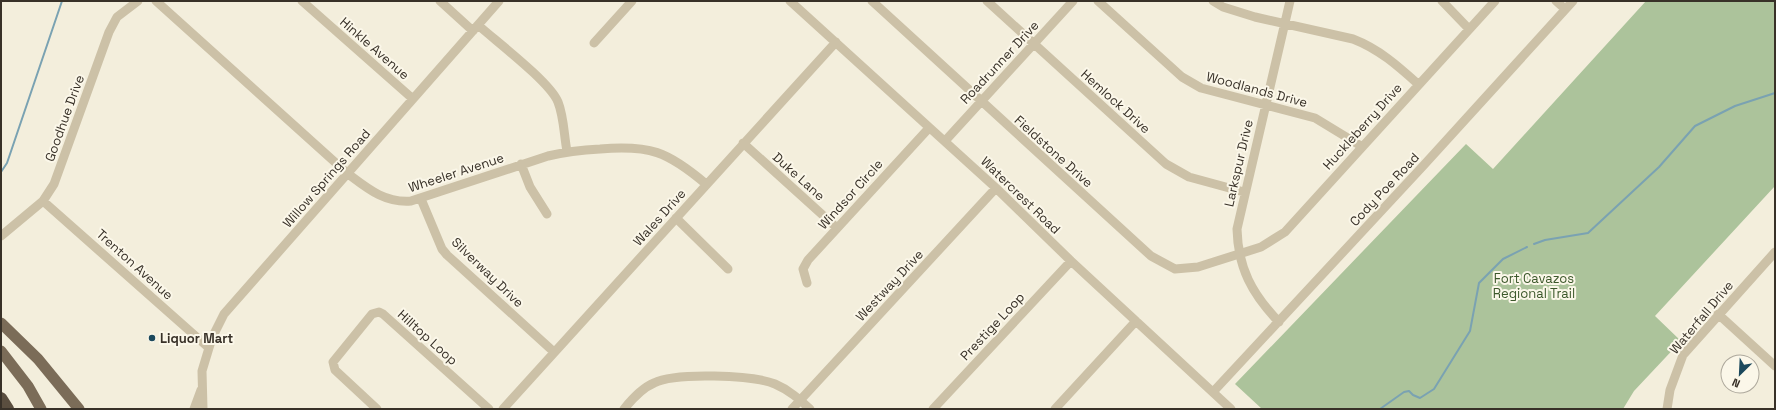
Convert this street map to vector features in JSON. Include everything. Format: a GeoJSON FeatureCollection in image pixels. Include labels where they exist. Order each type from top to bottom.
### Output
{"type":"FeatureCollection","features":[{"type":"Feature","properties":{"kind":"highway"},"geometry":{"type":"LineString","coordinates":[[1,398],[8,409]]}},
{"type":"Feature","properties":{"kind":"main road"},"geometry":{"type":"LineString","coordinates":[[1,323],[38,359],[79,409]]}},
{"type":"Feature","properties":{"kind":"main road"},"geometry":{"type":"LineString","coordinates":[[1,351],[28,386],[41,409]]}},
{"type":"Feature","properties":{"kind":"street","name":"Goodhue Drive"},"geometry":{"type":"LineString","coordinates":[[1,236],[43,200],[54,184],[109,32],[117,17],[138,1]]}},
{"type":"Feature","properties":{"kind":"street","name":"Wheeler Avenue"},"geometry":{"type":"LineString","coordinates":[[156,1],[347,173],[370,190],[386,199],[403,202],[421,199],[521,164],[567,151],[642,147],[664,154],[676,161],[706,184]]}},
{"type":"Feature","properties":{"kind":"street","name":"Hinkle Avenue"},"geometry":{"type":"LineString","coordinates":[[302,1],[413,99]]}},
{"type":"Feature","properties":{"kind":"street"},"geometry":{"type":"LineString","coordinates":[[440,1],[542,81],[552,92],[558,102],[567,151]]}},
{"type":"Feature","properties":{"kind":"street","name":"Willow Springs Road"},"geometry":{"type":"LineString","coordinates":[[203,409],[202,371],[215,330],[224,314],[499,1]]}},
{"type":"Feature","properties":{"kind":"street"},"geometry":{"type":"LineString","coordinates":[[594,43],[632,1]]}},
{"type":"Feature","properties":{"kind":"street","name":"Watercrest Road"},"geometry":{"type":"LineString","coordinates":[[790,1],[928,128],[996,188],[1071,261],[1231,409]]}},
{"type":"Feature","properties":{"kind":"street","name":"Fieldstone Drive"},"geometry":{"type":"LineString","coordinates":[[872,1],[980,102],[1158,261],[1181,269],[1198,267],[1240,254]]}},
{"type":"Feature","properties":{"kind":"street","name":"Hemlock Drive"},"geometry":{"type":"LineString","coordinates":[[987,1],[1166,164],[1189,177],[1244,192]]}},
{"type":"Feature","properties":{"kind":"street","name":"Roadrunner Drive"},"geometry":{"type":"LineString","coordinates":[[944,141],[1073,1]]}},
{"type":"Feature","properties":{"kind":"street","name":"Woodlands Drive"},"geometry":{"type":"LineString","coordinates":[[1098,1],[1182,77],[1201,88],[1315,118],[1361,146]]}},
{"type":"Feature","properties":{"kind":"street"},"geometry":{"type":"LineString","coordinates":[[1213,1],[1243,14],[1353,39],[1367,44],[1397,64],[1418,84]]}},
{"type":"Feature","properties":{"kind":"street","name":"Larkspur Drive"},"geometry":{"type":"LineString","coordinates":[[1279,322],[1256,296],[1245,276],[1240,254],[1237,229],[1244,192],[1290,1]]}},
{"type":"Feature","properties":{"kind":"street"},"geometry":{"type":"LineString","coordinates":[[1442,1],[1469,29]]}},
{"type":"Feature","properties":{"kind":"street","name":"Huckleberry Drive"},"geometry":{"type":"LineString","coordinates":[[1240,254],[1261,247],[1285,232],[1361,146],[1495,1]]}},
{"type":"Feature","properties":{"kind":"street"},"geometry":{"type":"LineString","coordinates":[[1556,1],[1565,9]]}},
{"type":"Feature","properties":{"kind":"street","name":"Cody Poe Road"},"geometry":{"type":"LineString","coordinates":[[1213,392],[1279,322],[1572,1]]}},
{"type":"Feature","properties":{"kind":"street","name":"Wales Drive"},"geometry":{"type":"LineString","coordinates":[[503,409],[836,42]]}},
{"type":"Feature","properties":{"kind":"street","name":"Windsor Circle"},"geometry":{"type":"LineString","coordinates":[[807,283],[803,269],[808,260],[928,128]]}},
{"type":"Feature","properties":{"kind":"street","name":"Duke Lane"},"geometry":{"type":"LineString","coordinates":[[743,143],[837,228]]}},
{"type":"Feature","properties":{"kind":"street"},"geometry":{"type":"LineString","coordinates":[[521,164],[530,187],[547,214]]}},
{"type":"Feature","properties":{"kind":"street","name":"Westway Drive"},"geometry":{"type":"LineString","coordinates":[[792,409],[996,188]]}},
{"type":"Feature","properties":{"kind":"street","name":"Silverway Drive"},"geometry":{"type":"LineString","coordinates":[[421,199],[442,249],[447,255],[554,352]]}},
{"type":"Feature","properties":{"kind":"street","name":"Trenton Avenue"},"geometry":{"type":"LineString","coordinates":[[43,200],[209,348]]}},
{"type":"Feature","properties":{"kind":"street"},"geometry":{"type":"LineString","coordinates":[[676,218],[728,269]]}},
{"type":"Feature","properties":{"kind":"street","name":"Waterfall Drive"},"geometry":{"type":"LineString","coordinates":[[1667,409],[1670,390],[1683,355],[1718,314],[1775,252]]}},
{"type":"Feature","properties":{"kind":"street","name":"Prestige Loop"},"geometry":{"type":"LineString","coordinates":[[932,409],[1071,261]]}},
{"type":"Feature","properties":{"kind":"street","name":"Hilltop Loop"},"geometry":{"type":"LineString","coordinates":[[377,409],[334,370],[333,362],[372,314],[379,312],[489,409]]}},
{"type":"Feature","properties":{"kind":"street"},"geometry":{"type":"LineString","coordinates":[[1718,314],[1775,366]]}},
{"type":"Feature","properties":{"kind":"street"},"geometry":{"type":"LineString","coordinates":[[1055,409],[1136,321]]}},
{"type":"Feature","properties":{"kind":"street"},"geometry":{"type":"LineString","coordinates":[[624,409],[632,400],[654,382],[674,378],[708,377],[762,381],[787,390],[810,409]]}},
{"type":"Feature","properties":{"kind":"street","name":"Willow Springs Road"},"geometry":{"type":"LineString","coordinates":[[194,409],[202,387]]}},
{"type":"Feature","properties":{"kind":"green space","name":"Fort Cavazos Regional Trail"},"geometry":{"type":"Polygon","coordinates":[[[1646,1],[1775,1],[1775,186],[1655,316],[1681,341],[1634,391],[1623,409],[1262,409],[1235,384],[1466,144],[1493,169],[1646,1]]]}},
{"type":"Feature","properties":{"kind":"waterway"},"geometry":{"type":"LineString","coordinates":[[1,172],[7,163],[62,1]]}},
{"type":"Feature","properties":{"kind":"waterway"},"geometry":{"type":"LineString","coordinates":[[1534,244],[1545,240],[1588,233],[1659,167],[1695,126],[1735,106],[1775,93]]}},
{"type":"Feature","properties":{"kind":"waterway"},"geometry":{"type":"LineString","coordinates":[[1380,409],[1404,392],[1409,391],[1413,395],[1420,398],[1434,389],[1470,331],[1479,283],[1503,259],[1527,247]]}},
{"type":"Feature","properties":{"kind":"place","name":"Liquor Mart"},"geometry":{"type":"Point","coordinates":[152,338]}}]}
